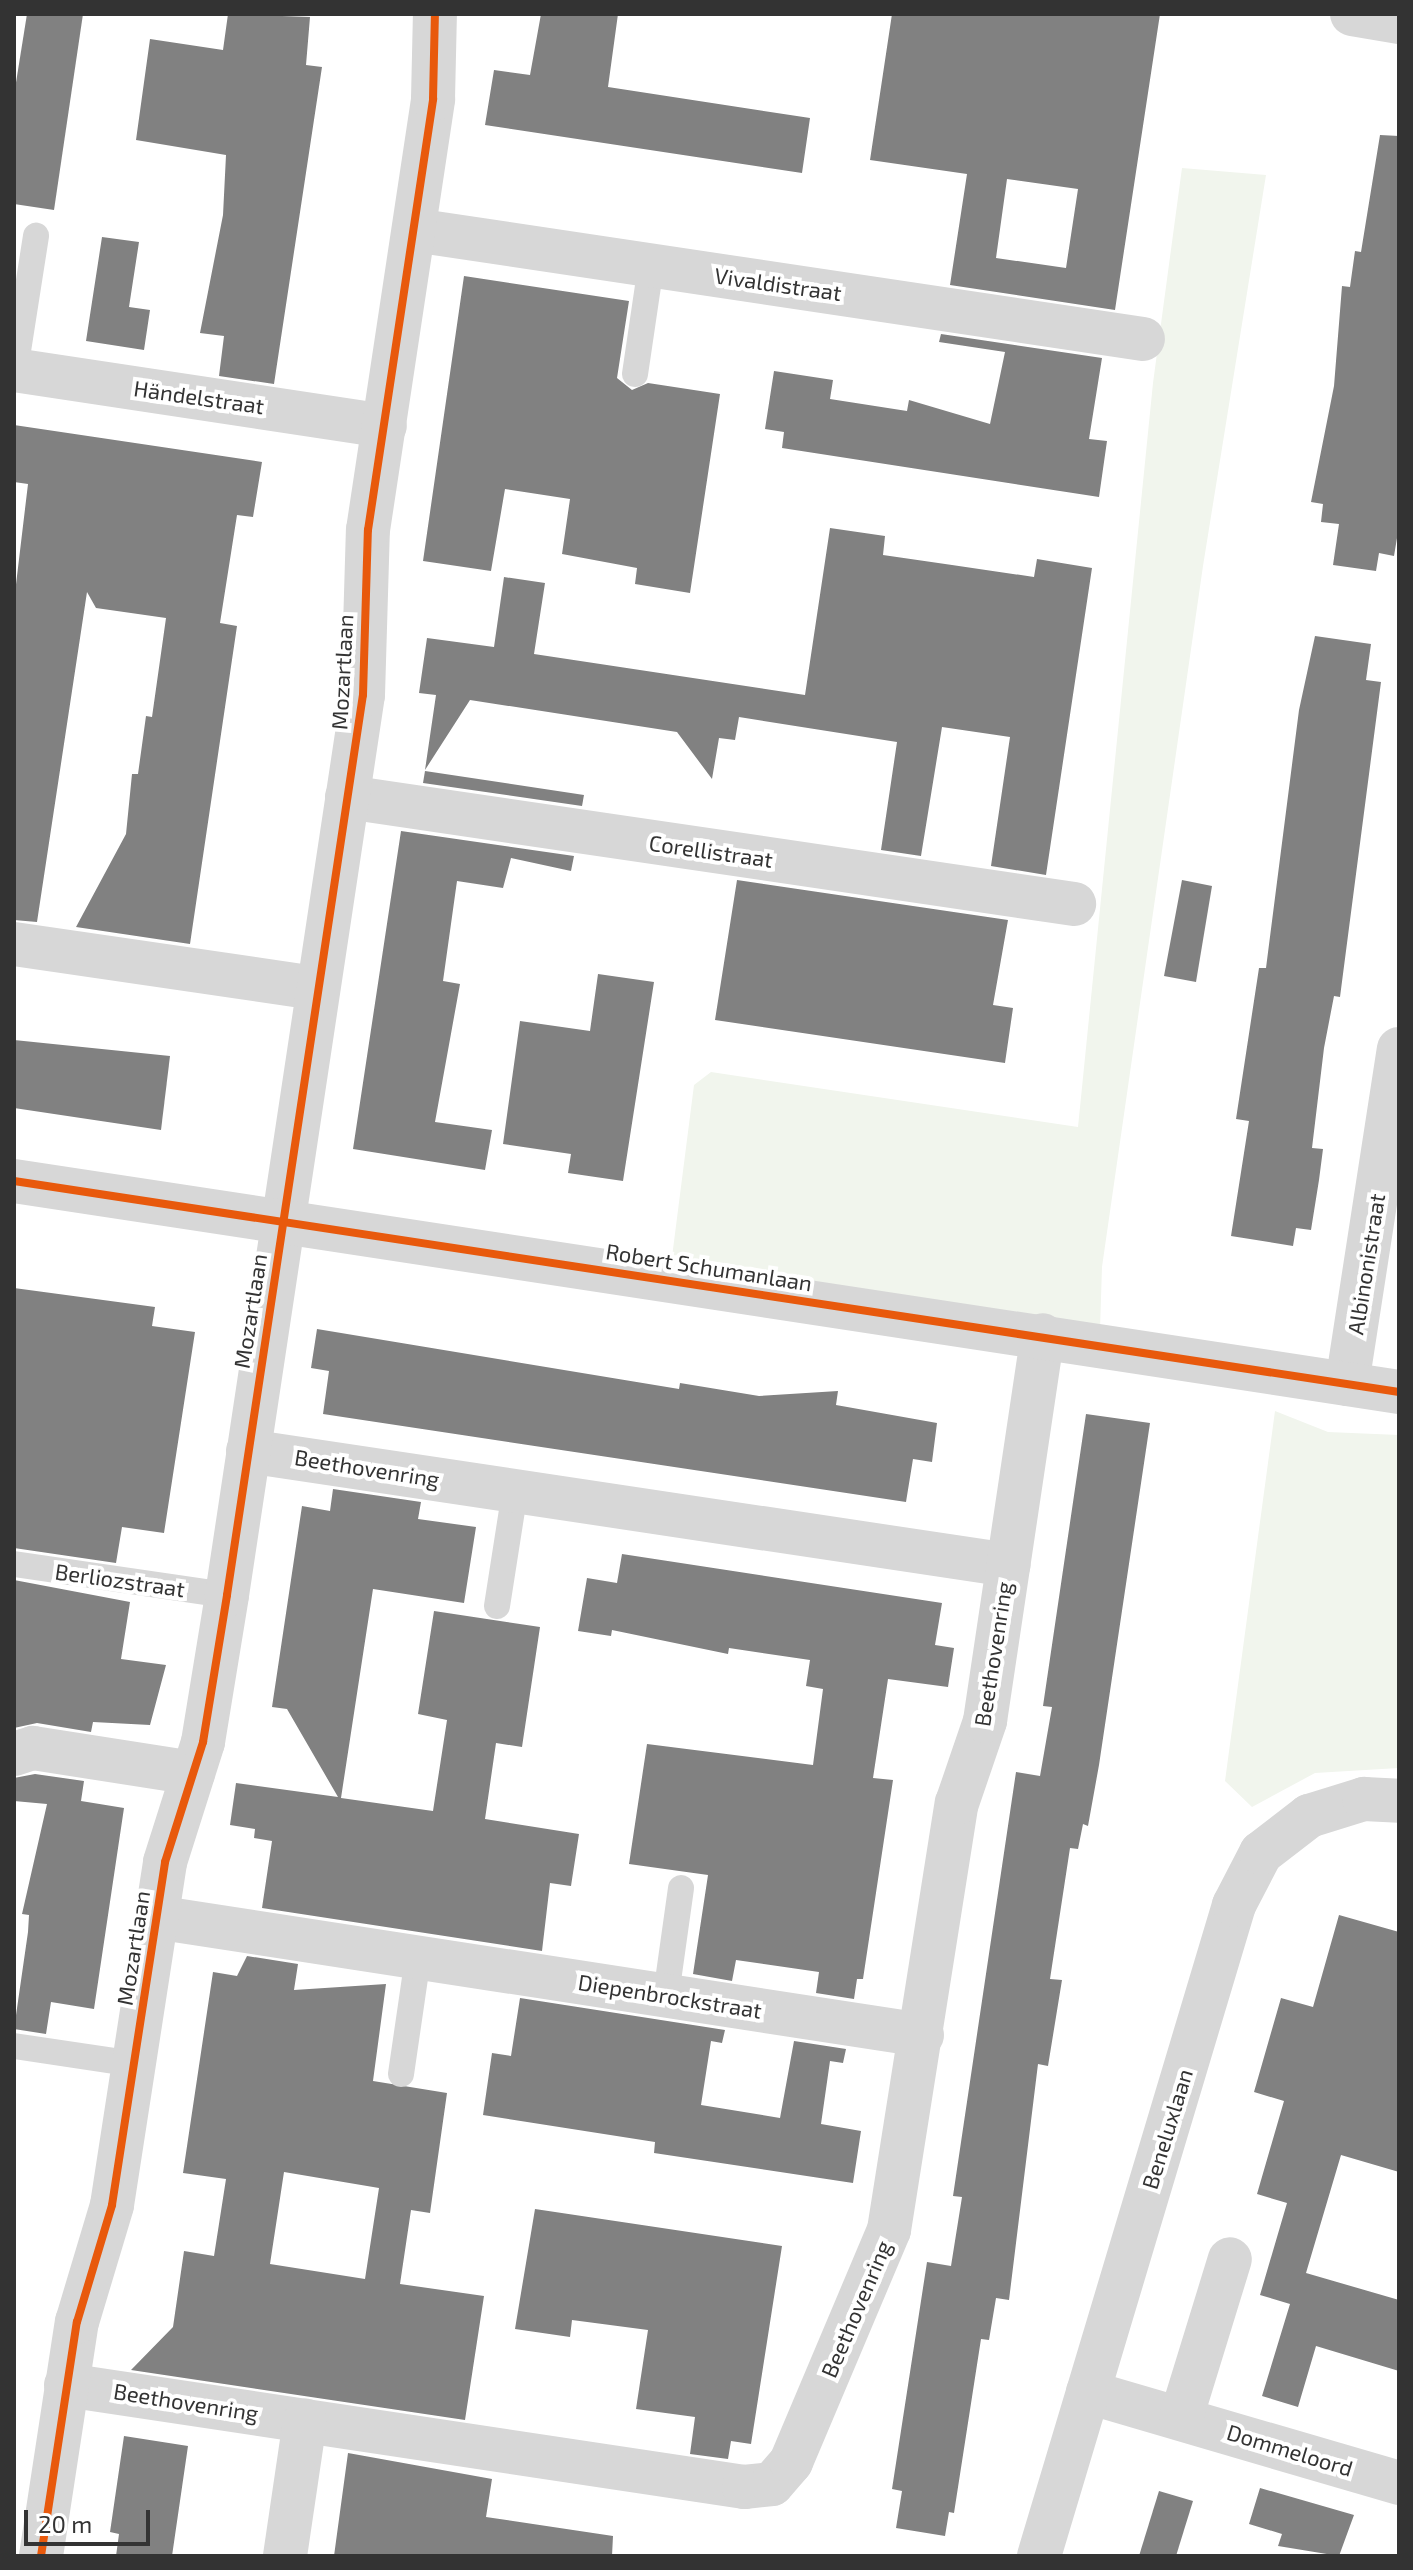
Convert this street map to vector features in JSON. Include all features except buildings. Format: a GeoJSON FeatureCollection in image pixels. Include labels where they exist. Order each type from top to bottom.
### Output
{"type":"FeatureCollection","features":[{"type":"Feature","properties":{"kind":"street","name":"Mozartlaan"},"geometry":{"type":"LineString","coordinates":[[33,2538],[77,2322],[112,2205],[155,1917],[193,1773],[227,1595],[363,695],[368,530],[433,99],[435,14]]}},
{"type":"Feature","properties":{"kind":"street"},"geometry":{"type":"LineString","coordinates":[[1352,14],[1399,22]]}},
{"type":"Feature","properties":{"kind":"street","name":"Vivaldistraat"},"geometry":{"type":"LineString","coordinates":[[414,230],[1143,339]]}},
{"type":"Feature","properties":{"kind":"street","name":"Händelstraat"},"geometry":{"type":"LineString","coordinates":[[15,370],[385,426]]}},
{"type":"Feature","properties":{"kind":"street","name":"Corellistraat"},"geometry":{"type":"LineString","coordinates":[[347,797],[1074,904]]}},
{"type":"Feature","properties":{"kind":"street"},"geometry":{"type":"LineString","coordinates":[[14,944],[317,988]]}},
{"type":"Feature","properties":{"kind":"street","name":"Albinonistraat"},"geometry":{"type":"LineString","coordinates":[[1347,1384],[1398,1060]]}},
{"type":"Feature","properties":{"kind":"street","name":"Robert Schumanlaan"},"geometry":{"type":"LineString","coordinates":[[14,1181],[1043,1335],[1399,1392]]}},
{"type":"Feature","properties":{"kind":"street","name":"Beethovenring"},"geometry":{"type":"LineString","coordinates":[[66,2385],[729,2485],[772,2484],[791,2462],[888,2236],[957,1803],[985,1721],[1043,1335]]}},
{"type":"Feature","properties":{"kind":"street","name":"Beethovenring"},"geometry":{"type":"LineString","coordinates":[[248,1451],[1008,1565]]}},
{"type":"Feature","properties":{"kind":"street"},"geometry":{"type":"LineString","coordinates":[[14,1754],[33,1748],[193,1773]]}},
{"type":"Feature","properties":{"kind":"street","name":"Beneluxlaan"},"geometry":{"type":"LineString","coordinates":[[1039,2556],[1234,1905],[1261,1853],[1309,1816],[1364,1799],[1399,1801]]}},
{"type":"Feature","properties":{"kind":"street","name":"Diepenbrockstraat"},"geometry":{"type":"LineString","coordinates":[[155,1917],[922,2035]]}},
{"type":"Feature","properties":{"kind":"street"},"geometry":{"type":"LineString","coordinates":[[1181,2418],[1230,2259]]}},
{"type":"Feature","properties":{"kind":"street","name":"Dommeloord"},"geometry":{"type":"LineString","coordinates":[[1088,2392],[1399,2483]]}},
{"type":"Feature","properties":{"kind":"street"},"geometry":{"type":"LineString","coordinates":[[285,2556],[305,2420]]}},
{"type":"Feature","properties":{"kind":"lane"},"geometry":{"type":"LineString","coordinates":[[15,370],[36,236]]}},
{"type":"Feature","properties":{"kind":"lane"},"geometry":{"type":"LineString","coordinates":[[635,374],[651,266]]}},
{"type":"Feature","properties":{"kind":"lane"},"geometry":{"type":"LineString","coordinates":[[497,1606],[515,1491]]}},
{"type":"Feature","properties":{"kind":"lane","name":"Berliozstraat"},"geometry":{"type":"LineString","coordinates":[[14,1564],[227,1595]]}},
{"type":"Feature","properties":{"kind":"lane"},"geometry":{"type":"LineString","coordinates":[[666,1995],[681,1888]]}},
{"type":"Feature","properties":{"kind":"lane"},"geometry":{"type":"LineString","coordinates":[[401,2074],[418,1957]]}},
{"type":"Feature","properties":{"kind":"lane"},"geometry":{"type":"LineString","coordinates":[[14,2046],[134,2064]]}},
{"type":"Feature","properties":{"kind":"shaded area"},"geometry":{"type":"Polygon","coordinates":[[[1182,168],[1266,175],[1203,566],[1102,1267],[1100,1330],[672,1257],[694,1085],[711,1072],[1078,1127],[1153,383],[1182,168]]]}},
{"type":"Feature","properties":{"kind":"shaded area"},"geometry":{"type":"Polygon","coordinates":[[[1275,1411],[1328,1432],[1399,1435],[1399,1768],[1315,1773],[1252,1807],[1225,1781],[1275,1411]]]}},
{"type":"Feature","properties":{"kind":"cycle path"},"geometry":{"type":"LineString","coordinates":[[41,2556],[77,2322],[112,2205],[165,1862],[203,1742],[227,1595],[363,695],[368,530],[433,99],[435,14]]}},
{"type":"Feature","properties":{"kind":"cycle path"},"geometry":{"type":"LineString","coordinates":[[14,1181],[1399,1392]]}}]}
